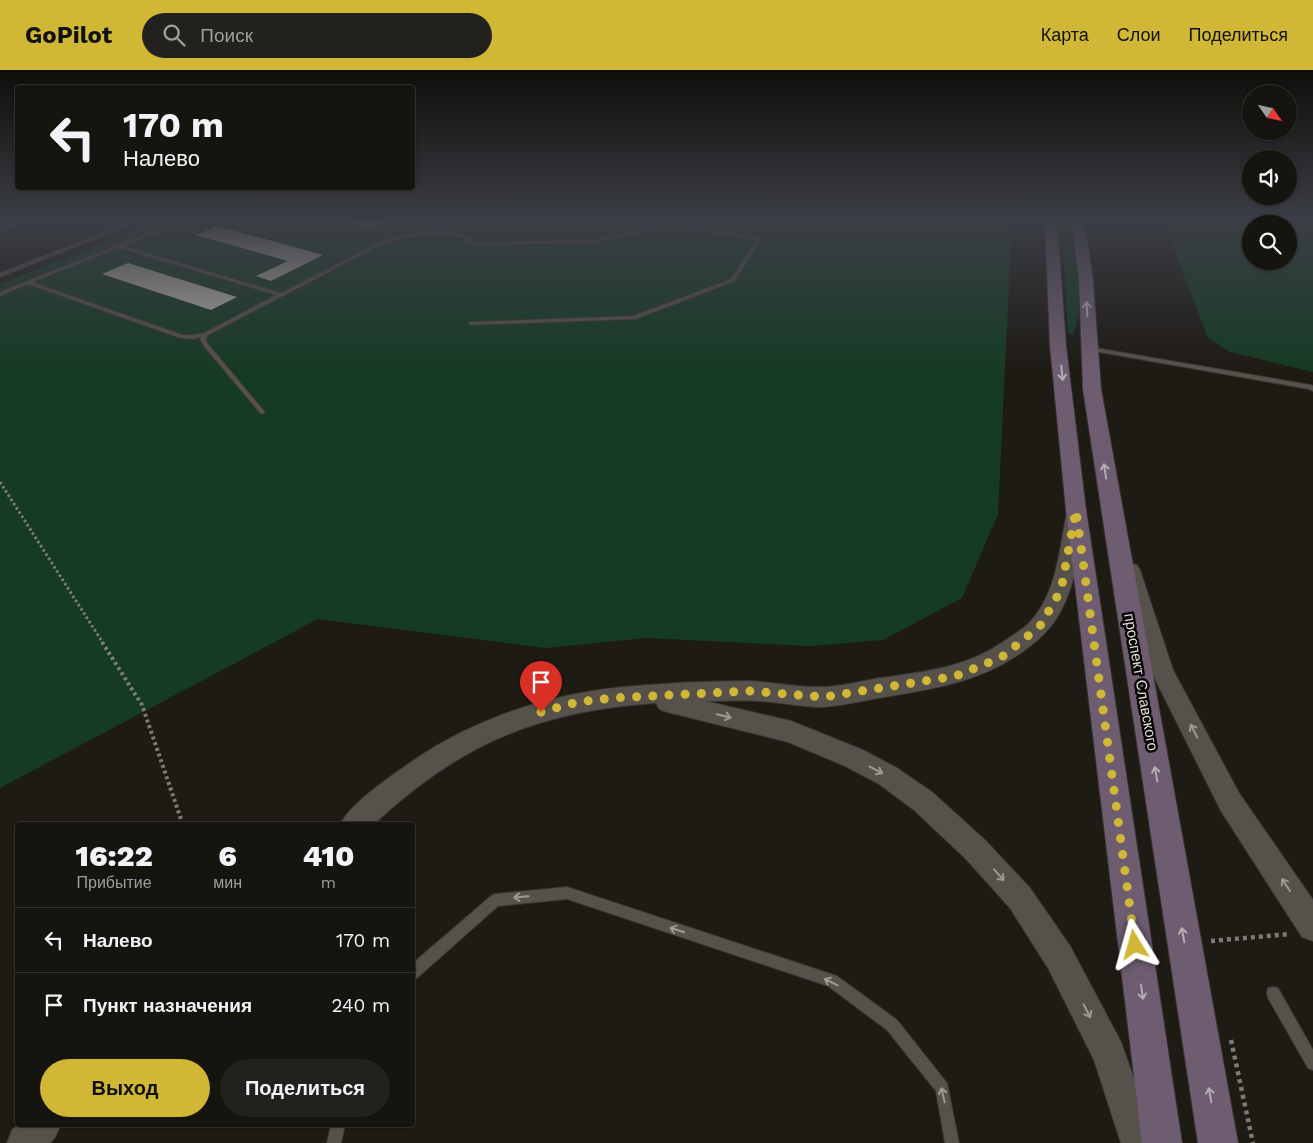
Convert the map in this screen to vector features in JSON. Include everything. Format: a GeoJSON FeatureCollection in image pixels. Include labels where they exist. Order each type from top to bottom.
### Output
{"type":"FeatureCollection","features":[{"type":"Feature","properties":{"kind":"main road"},"geometry":{"type":"LineString","coordinates":[[1054,270],[1058,346],[1076,510],[1162,1143]]}},
{"type":"Feature","properties":{"kind":"main road","name":"проспект Славского"},"geometry":{"type":"LineString","coordinates":[[1085,270],[1092,388],[1218,1143]]}},
{"type":"Feature","properties":{"kind":"street"},"geometry":{"type":"LineString","coordinates":[[357,822],[393,790],[435,760],[490,730],[578,702],[642,696],[749,691],[824,697],[947,678],[1002,657],[1040,626],[1061,590],[1076,510]]}},
{"type":"Feature","properties":{"kind":"street"},"geometry":{"type":"LineString","coordinates":[[1113,519],[1162,671],[1230,802],[1304,930]]}},
{"type":"Feature","properties":{"kind":"street"},"geometry":{"type":"LineString","coordinates":[[642,696],[791,732],[854,758],[888,776],[923,801],[976,850],[1020,898],[1059,957],[1109,1054],[1139,1143]]}},
{"type":"Feature","properties":{"kind":"street"},"geometry":{"type":"LineString","coordinates":[[25,1143],[41,1127]]}},
{"type":"Feature","properties":{"kind":"lane"},"geometry":{"type":"LineString","coordinates":[[0,275],[13,270]]}},
{"type":"Feature","properties":{"kind":"lane"},"geometry":{"type":"LineString","coordinates":[[0,294],[58,270]]}},
{"type":"Feature","properties":{"kind":"lane"},"geometry":{"type":"LineString","coordinates":[[199,270],[281,295]]}},
{"type":"Feature","properties":{"kind":"lane"},"geometry":{"type":"LineString","coordinates":[[33,280],[30,284],[35,287],[182,336],[193,337],[206,334],[329,270]]}},
{"type":"Feature","properties":{"kind":"lane"},"geometry":{"type":"LineString","coordinates":[[471,323],[634,318],[733,280],[739,270]]}},
{"type":"Feature","properties":{"kind":"lane"},"geometry":{"type":"LineString","coordinates":[[206,334],[203,338],[205,344],[262,412]]}},
{"type":"Feature","properties":{"kind":"lane"},"geometry":{"type":"LineString","coordinates":[[1090,349],[1311,387],[1313,389]]}},
{"type":"Feature","properties":{"kind":"lane"},"geometry":{"type":"LineString","coordinates":[[415,970],[495,900],[567,893],[832,981],[892,1025],[942,1088],[952,1143]]}},
{"type":"Feature","properties":{"kind":"lane"},"geometry":{"type":"LineString","coordinates":[[1273,993],[1313,1063]]}},
{"type":"Feature","properties":{"kind":"lane"},"geometry":{"type":"LineString","coordinates":[[334,1143],[338,1127]]}},
{"type":"Feature","properties":{"kind":"path"},"geometry":{"type":"LineString","coordinates":[[0,482],[142,705],[182,822]]}},
{"type":"Feature","properties":{"kind":"path"},"geometry":{"type":"LineString","coordinates":[[1212,949],[1210,940],[1304,930]]}},
{"type":"Feature","properties":{"kind":"path"},"geometry":{"type":"LineString","coordinates":[[1230,1036],[1253,1143]]}},
{"type":"Feature","properties":{"kind":"green space"},"geometry":{"type":"Polygon","coordinates":[[[35,270],[1010,270],[998,514],[962,598],[883,640],[809,646],[646,638],[545,648],[318,619],[0,788],[0,284],[35,270]]]}},
{"type":"Feature","properties":{"kind":"green space"},"geometry":{"type":"Polygon","coordinates":[[[1064,270],[1077,270],[1079,310],[1073,335],[1068,332],[1064,270]]]}},
{"type":"Feature","properties":{"kind":"green space"},"geometry":{"type":"Polygon","coordinates":[[[1182,270],[1313,270],[1313,372],[1230,352],[1208,338],[1182,270]]]}},
{"type":"Feature","properties":{"kind":"building"},"geometry":{"type":"Polygon","coordinates":[[[111,270],[151,270],[237,297],[211,310],[102,274],[111,270]]]}},
{"type":"Feature","properties":{"kind":"building"},"geometry":{"type":"Polygon","coordinates":[[[269,270],[293,270],[271,281],[256,276],[269,270]]]}},
{"type":"Feature","properties":{"kind":"route"},"geometry":{"type":"LineString","coordinates":[[541,712],[578,702],[642,696],[749,691],[824,697],[956,676],[1002,657],[1040,626],[1061,590],[1076,510],[1135,945]]}}]}
